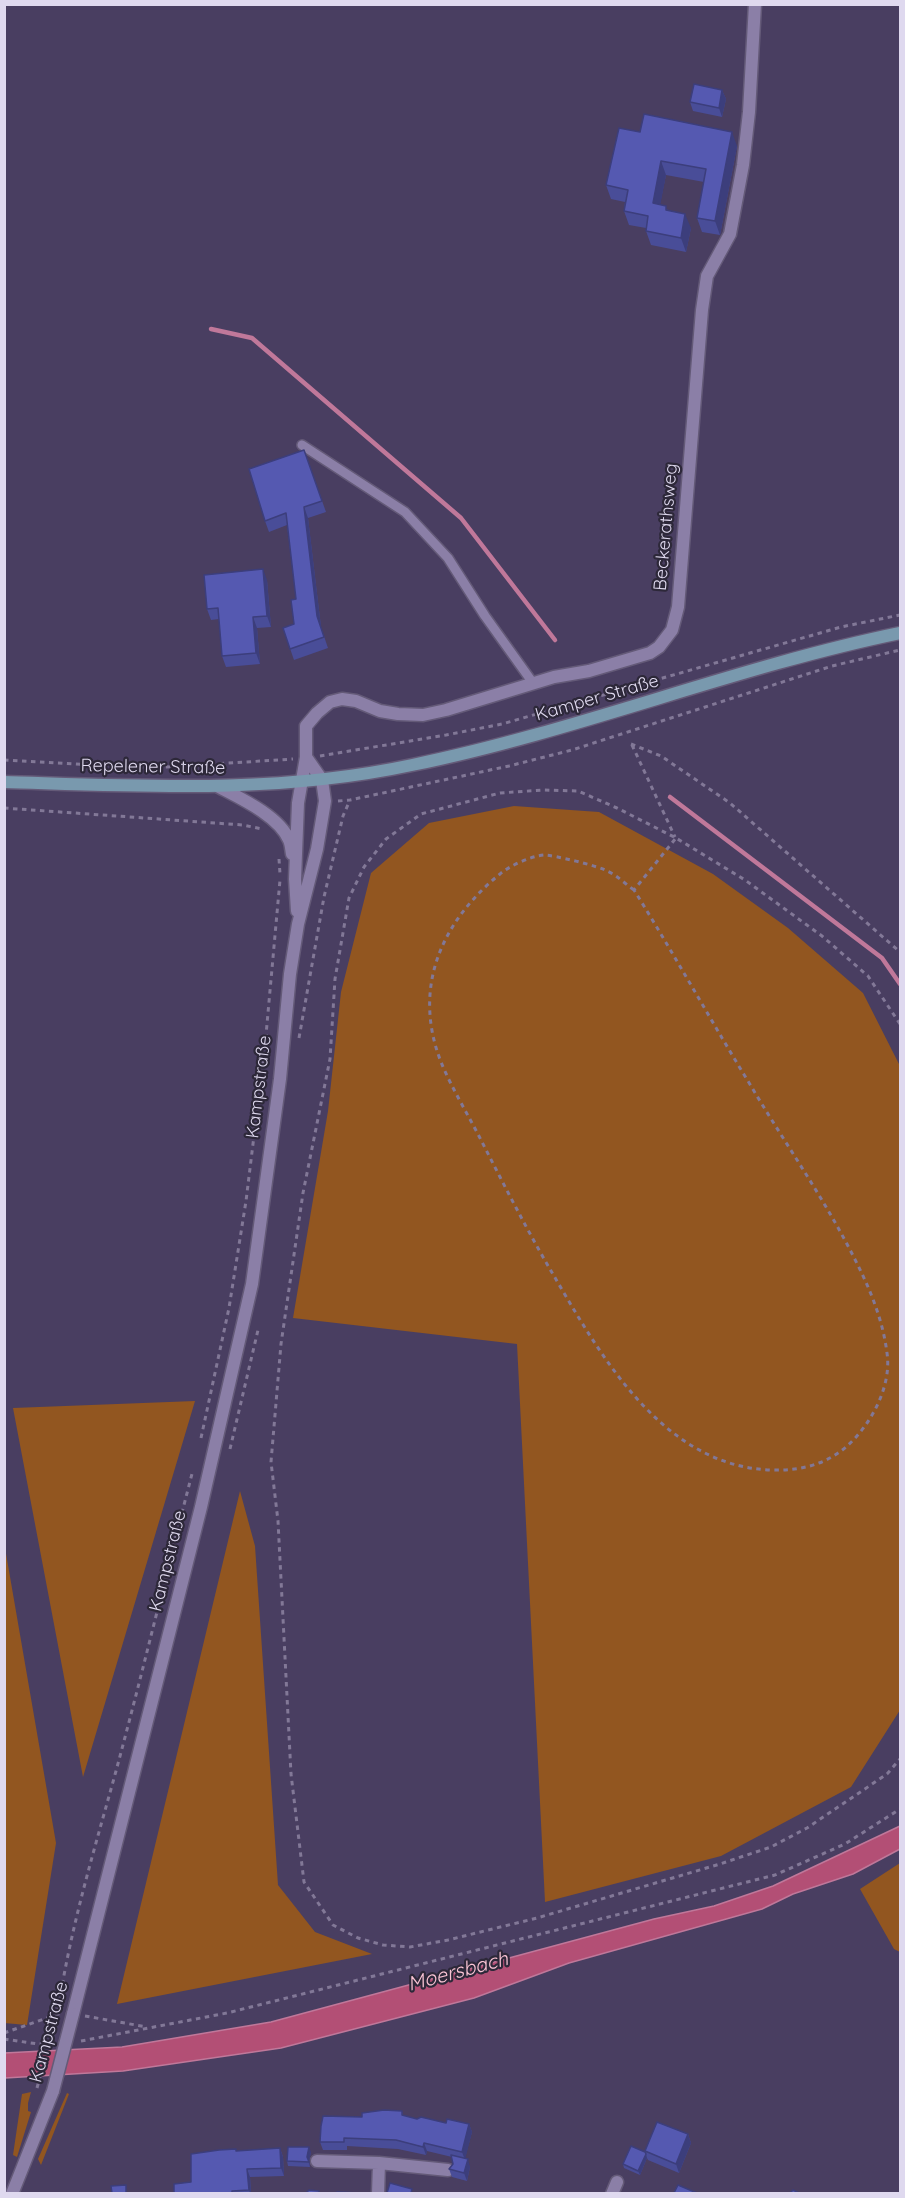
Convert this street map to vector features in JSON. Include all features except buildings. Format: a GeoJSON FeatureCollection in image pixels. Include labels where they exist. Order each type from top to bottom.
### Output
{"type":"FeatureCollection","features":[{"type":"Feature","properties":{"kind":"main road","name":"Kamper Straße"},"geometry":{"type":"LineString","coordinates":[[301,783],[411,766],[512,742],[797,658],[900,633]]}},
{"type":"Feature","properties":{"kind":"main road","name":"Repelener Straße"},"geometry":{"type":"LineString","coordinates":[[4,782],[219,787],[301,783]]}},
{"type":"Feature","properties":{"kind":"street","name":"Beckerathsweg"},"geometry":{"type":"LineString","coordinates":[[301,783],[306,757],[306,726],[330,702],[342,699],[356,700],[380,711],[423,715],[554,677],[589,671],[650,653],[666,639],[672,630],[678,607],[702,310],[707,276],[730,234],[743,165],[749,112],[755,4]]}},
{"type":"Feature","properties":{"kind":"street"},"geometry":{"type":"LineString","coordinates":[[306,757],[322,780]]}},
{"type":"Feature","properties":{"kind":"street","name":"Kampstraße"},"geometry":{"type":"LineString","coordinates":[[12,2193],[53,2091],[201,1507],[252,1284],[280,1079],[290,974],[298,924],[317,849],[325,801],[322,780]]}},
{"type":"Feature","properties":{"kind":"street","name":"Kampstraße"},"geometry":{"type":"LineString","coordinates":[[295,879],[301,783]]}},
{"type":"Feature","properties":{"kind":"street","name":"Kampstraße"},"geometry":{"type":"LineString","coordinates":[[219,787],[260,809],[283,830],[290,840],[298,924]]}},
{"type":"Feature","properties":{"kind":"street"},"geometry":{"type":"LineString","coordinates":[[317,2162],[380,2163],[448,2170]]}},
{"type":"Feature","properties":{"kind":"street"},"geometry":{"type":"LineString","coordinates":[[378,2193],[380,2163]]}},
{"type":"Feature","properties":{"kind":"lane"},"geometry":{"type":"LineString","coordinates":[[302,445],[405,512],[448,558],[485,616],[533,683]]}},
{"type":"Feature","properties":{"kind":"path"},"geometry":{"type":"LineString","coordinates":[[350,800],[572,750],[832,666],[900,650]]}},
{"type":"Feature","properties":{"kind":"path"},"geometry":{"type":"LineString","coordinates":[[676,838],[631,744],[661,756],[730,803],[900,952]]}},
{"type":"Feature","properties":{"kind":"path"},"geometry":{"type":"LineString","coordinates":[[900,1024],[868,976],[822,936],[745,880],[676,838],[617,807],[578,791],[543,790],[500,793],[421,814],[386,839],[364,867],[350,898],[335,979],[330,1059],[303,1193],[281,1344],[271,1462],[278,1521],[291,1774],[304,1882],[333,1925],[358,1938],[383,1945],[410,1947],[448,1940],[537,1918],[670,1880],[771,1846],[807,1828],[886,1774],[900,1759]]}},
{"type":"Feature","properties":{"kind":"path"},"geometry":{"type":"LineString","coordinates":[[4,808],[243,825],[262,829],[270,834]]}},
{"type":"Feature","properties":{"kind":"path"},"geometry":{"type":"LineString","coordinates":[[634,890],[676,838]]}},
{"type":"Feature","properties":{"kind":"path"},"geometry":{"type":"LineString","coordinates":[[199,1448],[229,1308],[246,1201],[265,1047],[280,880],[279,852]]}},
{"type":"Feature","properties":{"kind":"path"},"geometry":{"type":"LineString","coordinates":[[544,855],[606,870],[634,890],[752,1088],[835,1221],[880,1315],[888,1358],[883,1391],[867,1425],[845,1448],[815,1466],[784,1470],[753,1469],[711,1458],[675,1434],[638,1399],[606,1361],[583,1327],[531,1237],[441,1061],[432,1023],[430,996],[439,954],[451,927],[476,893],[509,867],[544,855]]}},
{"type":"Feature","properties":{"kind":"path"},"geometry":{"type":"LineString","coordinates":[[55,2022],[86,1879],[194,1470]]}},
{"type":"Feature","properties":{"kind":"path"},"geometry":{"type":"LineString","coordinates":[[4,2033],[58,2013],[148,2027],[227,2013],[775,1875],[845,1844],[900,1809]]}},
{"type":"Feature","properties":{"kind":"shaded area"},"geometry":{"type":"Polygon","coordinates":[[[514,806],[599,812],[713,874],[788,928],[863,993],[900,1066],[900,1710],[851,1787],[721,1856],[545,1902],[517,1344],[293,1318],[328,1111],[341,992],[371,873],[429,823],[514,806]]]}},
{"type":"Feature","properties":{"kind":"shaded area"},"geometry":{"type":"Polygon","coordinates":[[[195,1401],[83,1777],[13,1408],[195,1401]]]}},
{"type":"Feature","properties":{"kind":"shaded area"},"geometry":{"type":"Polygon","coordinates":[[[240,1491],[255,1546],[278,1885],[315,1932],[372,1954],[117,2004],[240,1491]]]}},
{"type":"Feature","properties":{"kind":"shaded area"},"geometry":{"type":"Polygon","coordinates":[[[4,1542],[56,1843],[27,2025],[4,2023],[4,1542]]]}},
{"type":"Feature","properties":{"kind":"shaded area"},"geometry":{"type":"Polygon","coordinates":[[[900,1863],[900,1952],[894,1949],[860,1889],[900,1863]]]}},
{"type":"Feature","properties":{"kind":"shaded area"},"geometry":{"type":"Polygon","coordinates":[[[31,2092],[28,2111],[31,2112],[17,2157],[13,2155],[22,2094],[31,2092]]]}},
{"type":"Feature","properties":{"kind":"shaded area"},"geometry":{"type":"Polygon","coordinates":[[[67,2093],[69,2094],[41,2165],[38,2159],[67,2093]]]}},
{"type":"Feature","properties":{"kind":"water","name":"Moersbach"},"geometry":{"type":"Polygon","coordinates":[[[900,1826],[900,1849],[853,1874],[793,1894],[762,1909],[569,1963],[474,1998],[281,2048],[123,2071],[5,2078],[4,2053],[122,2047],[271,2022],[654,1919],[714,1906],[773,1886],[900,1826]]]}},
{"type":"Feature","properties":{"kind":"waterway"},"geometry":{"type":"LineString","coordinates":[[211,329],[252,338],[461,518],[555,640]]}},
{"type":"Feature","properties":{"kind":"waterway"},"geometry":{"type":"LineString","coordinates":[[670,797],[882,958],[900,984]]}}]}
